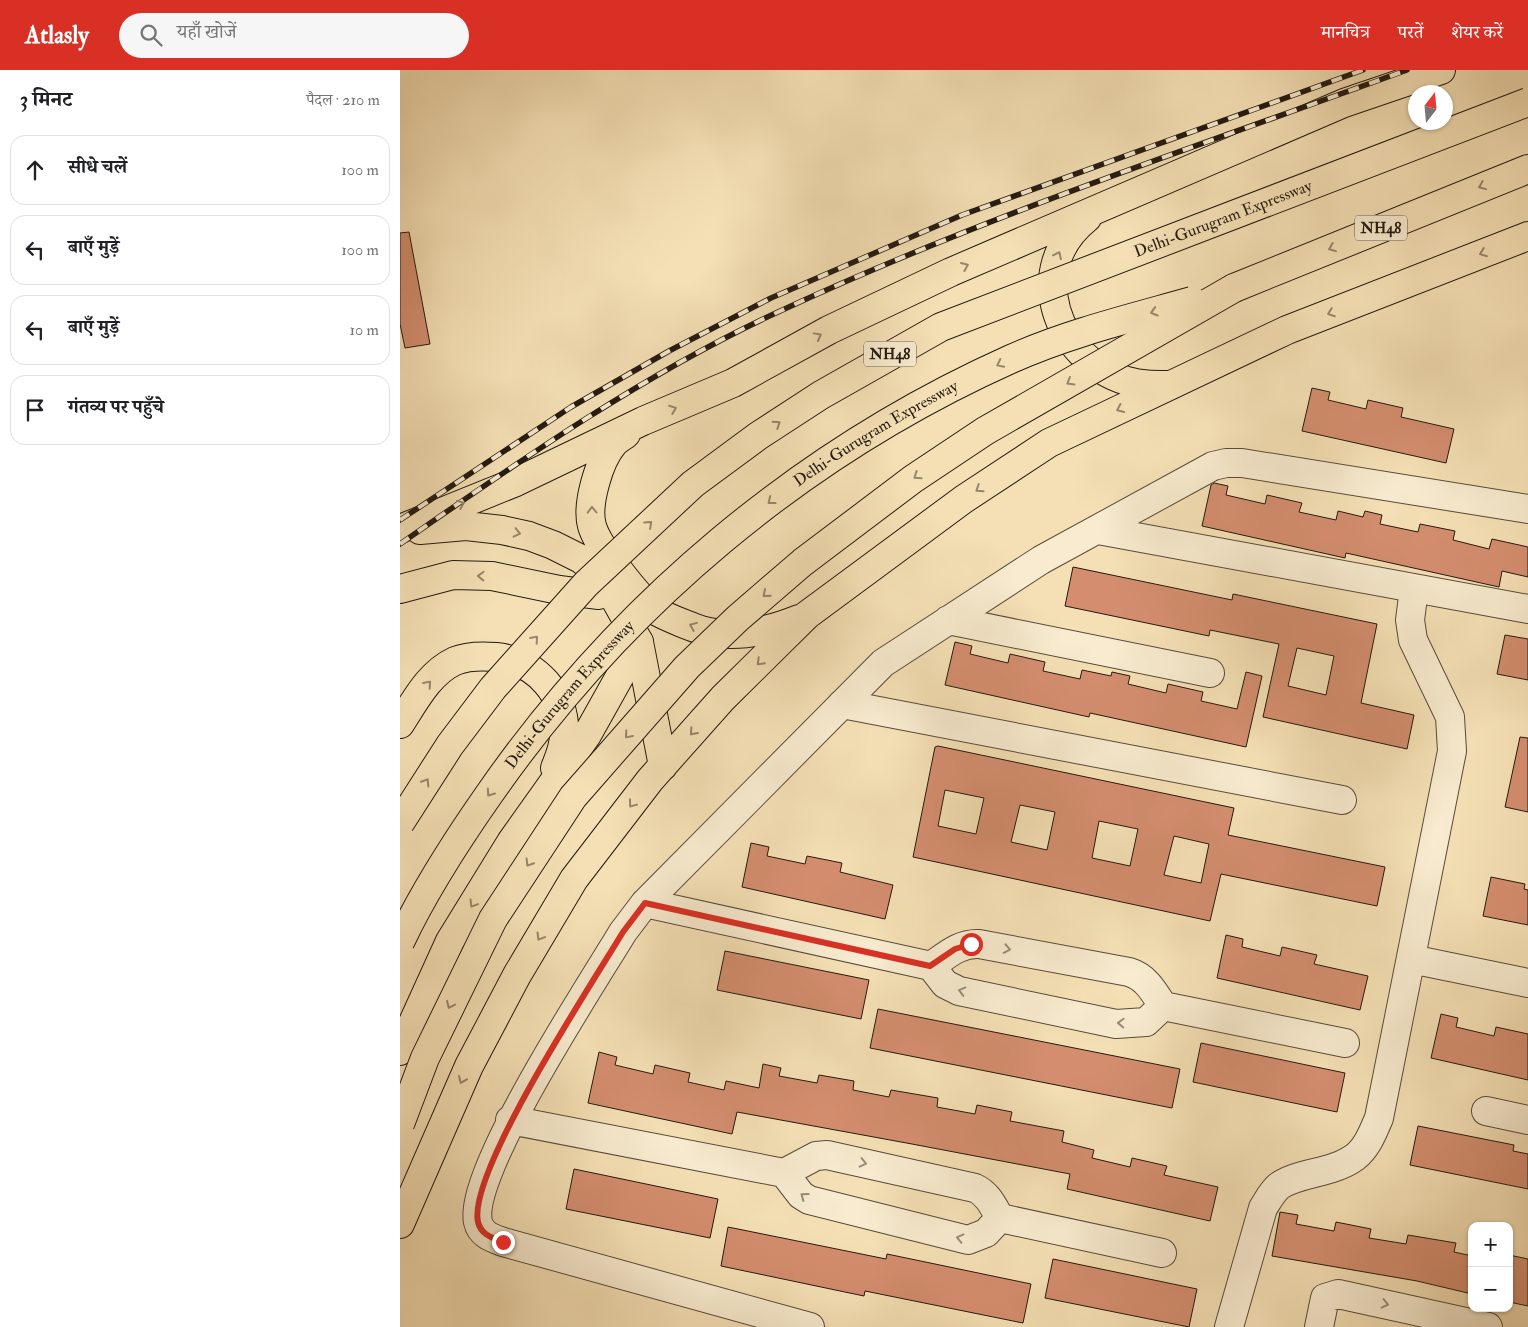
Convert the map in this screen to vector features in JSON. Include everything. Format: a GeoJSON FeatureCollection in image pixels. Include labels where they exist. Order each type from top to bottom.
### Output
{"type":"FeatureCollection","features":[{"type":"Feature","properties":{"kind":"main road"},"geometry":{"type":"LineString","coordinates":[[400,529],[516,482],[643,421],[733,383],[829,330],[951,272],[1344,103],[1441,70]]}},
{"type":"Feature","properties":{"kind":"main road","name":"Delhi-Gurugram Expressway"},"geometry":{"type":"LineString","coordinates":[[400,823],[450,745],[493,688],[586,584],[693,484],[758,436],[821,395],[881,359],[950,324],[1528,102]]}},
{"type":"Feature","properties":{"kind":"main road","name":"Delhi-Gurugram Expressway"},"geometry":{"type":"LineString","coordinates":[[400,942],[436,875],[522,748],[574,684],[639,615],[708,549],[780,494],[847,448],[930,399],[1012,358],[1074,335],[1234,288],[1528,169]]}},
{"type":"Feature","properties":{"kind":"main road"},"geometry":{"type":"LineString","coordinates":[[1098,210],[1074,228],[1054,263],[1051,291],[1059,316],[1073,343],[1087,358],[1106,371],[1125,380],[1146,386],[1172,385]]}},
{"type":"Feature","properties":{"kind":"main road"},"geometry":{"type":"LineString","coordinates":[[400,1224],[469,1066],[517,975],[574,879],[663,766],[723,698],[807,615],[964,499],[1049,443],[1287,330],[1528,236]]}},
{"type":"Feature","properties":{"kind":"main road"},"geometry":{"type":"LineString","coordinates":[[400,1124],[425,1058],[493,919],[574,797],[687,667],[738,618],[803,562],[914,478],[985,431],[1234,288]]}},
{"type":"Feature","properties":{"kind":"main road"},"geometry":{"type":"LineString","coordinates":[[643,421],[613,443],[594,484],[591,506],[592,526],[615,567],[656,611],[709,632],[750,633],[782,626],[807,615]]}},
{"type":"Feature","properties":{"kind":"main road"},"geometry":{"type":"LineString","coordinates":[[400,535],[422,529],[466,526],[502,530],[529,536],[553,545],[581,559],[603,578],[639,642],[663,766]]}},
{"type":"Feature","properties":{"kind":"main road"},"geometry":{"type":"LineString","coordinates":[[400,589],[453,575],[492,576],[559,590],[615,597]]}},
{"type":"Feature","properties":{"kind":"main road"},"geometry":{"type":"LineString","coordinates":[[400,1051],[450,941],[511,842],[587,735],[639,642]]}},
{"type":"Feature","properties":{"kind":"main road"},"geometry":{"type":"LineString","coordinates":[[400,724],[424,688],[438,673],[455,661],[481,656],[506,658],[529,668],[547,682],[557,698],[563,718],[564,736],[560,756],[547,791]]}},
{"type":"Feature","properties":{"kind":"street"},"geometry":{"type":"LineString","coordinates":[[810,1327],[503,1242],[483,1232],[478,1223],[477,1211],[482,1192],[510,1120],[623,932],[645,903],[883,663],[1041,560],[1200,472],[1226,463],[1242,463],[1528,509]]}},
{"type":"Feature","properties":{"kind":"street"},"geometry":{"type":"LineString","coordinates":[[1098,530],[1528,609]]}},
{"type":"Feature","properties":{"kind":"street"},"geometry":{"type":"LineString","coordinates":[[1229,1327],[1263,1208],[1272,1193],[1280,1185],[1339,1167],[1356,1156],[1367,1143],[1380,1118],[1452,751],[1450,717],[1413,640],[1410,620],[1414,589]]}},
{"type":"Feature","properties":{"kind":"street"},"geometry":{"type":"LineString","coordinates":[[948,620],[1210,673]]}},
{"type":"Feature","properties":{"kind":"street"},"geometry":{"type":"LineString","coordinates":[[842,704],[1342,800]]}},
{"type":"Feature","properties":{"kind":"street"},"geometry":{"type":"LineString","coordinates":[[645,903],[930,966],[945,984],[959,991],[1116,1024],[1146,1022],[1163,1006]]}},
{"type":"Feature","properties":{"kind":"street"},"geometry":{"type":"LineString","coordinates":[[930,966],[955,949],[971,944],[979,944],[1138,975],[1148,983],[1163,1006],[1345,1043]]}},
{"type":"Feature","properties":{"kind":"street"},"geometry":{"type":"LineString","coordinates":[[1411,959],[1528,983]]}},
{"type":"Feature","properties":{"kind":"street"},"geometry":{"type":"LineString","coordinates":[[1486,1111],[1528,1120]]}},
{"type":"Feature","properties":{"kind":"street"},"geometry":{"type":"LineString","coordinates":[[510,1120],[784,1173],[816,1156],[827,1155],[975,1188],[990,1200],[1000,1218],[1162,1253]]}},
{"type":"Feature","properties":{"kind":"street"},"geometry":{"type":"LineString","coordinates":[[784,1173],[801,1195],[809,1200],[968,1240],[986,1234],[1000,1218]]}},
{"type":"Feature","properties":{"kind":"street"},"geometry":{"type":"LineString","coordinates":[[1319,1327],[1325,1298],[1338,1294],[1488,1327]]}},
{"type":"Feature","properties":{"kind":"building"},"geometry":{"type":"Polygon","coordinates":[[[409,232],[430,344],[405,348],[400,324],[400,233],[409,232]]]}},
{"type":"Feature","properties":{"kind":"building"},"geometry":{"type":"Polygon","coordinates":[[[1312,388],[1330,392],[1328,400],[1366,409],[1368,400],[1403,408],[1401,417],[1454,429],[1446,463],[1302,431],[1312,388]]]}},
{"type":"Feature","properties":{"kind":"building"},"geometry":{"type":"Polygon","coordinates":[[[1214,483],[1228,486],[1226,495],[1265,504],[1267,495],[1302,503],[1299,512],[1336,520],[1338,511],[1363,517],[1365,511],[1382,515],[1380,524],[1418,532],[1420,524],[1455,531],[1453,540],[1489,549],[1492,539],[1528,547],[1528,577],[1502,571],[1499,587],[1346,553],[1345,558],[1202,526],[1211,485],[1214,483]]]}},
{"type":"Feature","properties":{"kind":"building"},"geometry":{"type":"Polygon","coordinates":[[[1073,567],[1232,600],[1233,594],[1377,624],[1361,703],[1414,715],[1407,749],[1263,717],[1279,644],[1210,630],[1209,636],[1065,606],[1073,567]],[[1297,648],[1288,686],[1326,695],[1334,656],[1297,648]]]}},
{"type":"Feature","properties":{"kind":"building"},"geometry":{"type":"Polygon","coordinates":[[[1505,635],[1528,639],[1528,680],[1497,674],[1505,635]]]}},
{"type":"Feature","properties":{"kind":"building"},"geometry":{"type":"Polygon","coordinates":[[[955,642],[972,646],[970,654],[1008,663],[1010,654],[1045,662],[1043,671],[1080,679],[1082,670],[1111,676],[1112,672],[1130,676],[1128,684],[1166,693],[1168,684],[1203,692],[1201,701],[1237,709],[1246,672],[1262,676],[1246,747],[1090,713],[1089,717],[945,685],[955,642]]]}},
{"type":"Feature","properties":{"kind":"building"},"geometry":{"type":"Polygon","coordinates":[[[1520,737],[1528,738],[1528,812],[1505,807],[1520,737]]]}},
{"type":"Feature","properties":{"kind":"building"},"geometry":{"type":"Polygon","coordinates":[[[938,746],[1234,808],[1228,835],[1385,867],[1377,906],[1221,874],[1210,921],[913,857],[935,747],[938,746]],[[945,790],[938,826],[976,834],[984,798],[945,790]],[[1020,805],[1011,842],[1047,850],[1055,812],[1020,805]],[[1099,821],[1092,858],[1130,866],[1138,829],[1099,821]],[[1174,836],[1164,875],[1201,883],[1209,844],[1174,836]]]}},
{"type":"Feature","properties":{"kind":"building"},"geometry":{"type":"Polygon","coordinates":[[[751,843],[769,847],[767,856],[805,864],[807,856],[842,863],[840,872],[893,885],[885,919],[742,887],[751,843]]]}},
{"type":"Feature","properties":{"kind":"building"},"geometry":{"type":"Polygon","coordinates":[[[1491,877],[1525,884],[1524,889],[1528,890],[1528,925],[1483,916],[1491,877]]]}},
{"type":"Feature","properties":{"kind":"building"},"geometry":{"type":"Polygon","coordinates":[[[1226,935],[1243,939],[1242,947],[1280,956],[1282,947],[1317,955],[1314,964],[1368,976],[1360,1010],[1217,978],[1226,935]]]}},
{"type":"Feature","properties":{"kind":"building"},"geometry":{"type":"Polygon","coordinates":[[[725,951],[869,980],[861,1019],[717,990],[725,951]]]}},
{"type":"Feature","properties":{"kind":"building"},"geometry":{"type":"Polygon","coordinates":[[[878,1009],[1180,1069],[1172,1108],[870,1048],[878,1009]]]}},
{"type":"Feature","properties":{"kind":"building"},"geometry":{"type":"Polygon","coordinates":[[[1441,1014],[1458,1018],[1456,1027],[1494,1036],[1496,1027],[1528,1034],[1528,1080],[1431,1058],[1441,1014]]]}},
{"type":"Feature","properties":{"kind":"building"},"geometry":{"type":"Polygon","coordinates":[[[1201,1043],[1345,1073],[1337,1112],[1193,1082],[1201,1043]]]}},
{"type":"Feature","properties":{"kind":"building"},"geometry":{"type":"Polygon","coordinates":[[[599,1052],[617,1057],[615,1065],[653,1074],[655,1065],[690,1073],[688,1082],[724,1090],[726,1081],[759,1088],[763,1064],[781,1068],[779,1076],[817,1083],[819,1075],[854,1081],[853,1090],[889,1097],[891,1090],[938,1098],[937,1107],[975,1114],[977,1105],[1012,1112],[1010,1121],[1064,1131],[1062,1142],[1094,1150],[1092,1158],[1130,1167],[1132,1158],[1167,1166],[1164,1175],[1218,1187],[1210,1221],[1067,1189],[1070,1174],[912,1144],[737,1112],[732,1134],[588,1103],[599,1052]]]}},
{"type":"Feature","properties":{"kind":"building"},"geometry":{"type":"Polygon","coordinates":[[[1418,1126],[1514,1145],[1513,1151],[1528,1154],[1528,1189],[1410,1165],[1418,1126]]]}},
{"type":"Feature","properties":{"kind":"building"},"geometry":{"type":"Polygon","coordinates":[[[574,1169],[718,1199],[710,1238],[566,1209],[574,1169]]]}},
{"type":"Feature","properties":{"kind":"building"},"geometry":{"type":"Polygon","coordinates":[[[1280,1212],[1298,1215],[1296,1224],[1334,1231],[1336,1222],[1371,1229],[1369,1238],[1406,1244],[1408,1235],[1456,1243],[1454,1252],[1468,1255],[1468,1293],[1417,1281],[1272,1256],[1280,1212]]]}},
{"type":"Feature","properties":{"kind":"building"},"geometry":{"type":"Polygon","coordinates":[[[728,1227],[886,1259],[887,1254],[1031,1284],[1023,1323],[865,1291],[864,1296],[721,1266],[728,1227]]]}},
{"type":"Feature","properties":{"kind":"building"},"geometry":{"type":"Polygon","coordinates":[[[1513,1256],[1528,1259],[1528,1306],[1513,1303],[1513,1256]]]}},
{"type":"Feature","properties":{"kind":"building"},"geometry":{"type":"Polygon","coordinates":[[[1053,1259],[1197,1289],[1189,1327],[1045,1298],[1053,1259]]]}},
{"type":"Feature","properties":{"kind":"railway"},"geometry":{"type":"LineString","coordinates":[[400,520],[571,407],[669,351],[771,298],[962,215],[1363,70]]}},
{"type":"Feature","properties":{"kind":"railway"},"geometry":{"type":"LineString","coordinates":[[400,544],[537,450],[631,391],[728,336],[778,312],[855,277],[1011,214],[1407,70]]}},
{"type":"Feature","properties":{"kind":"route"},"geometry":{"type":"LineString","coordinates":[[503,1242],[491,1238],[483,1232],[478,1223],[477,1211],[482,1192],[510,1120],[623,932],[645,903],[930,966],[955,949],[971,944]]}}]}
